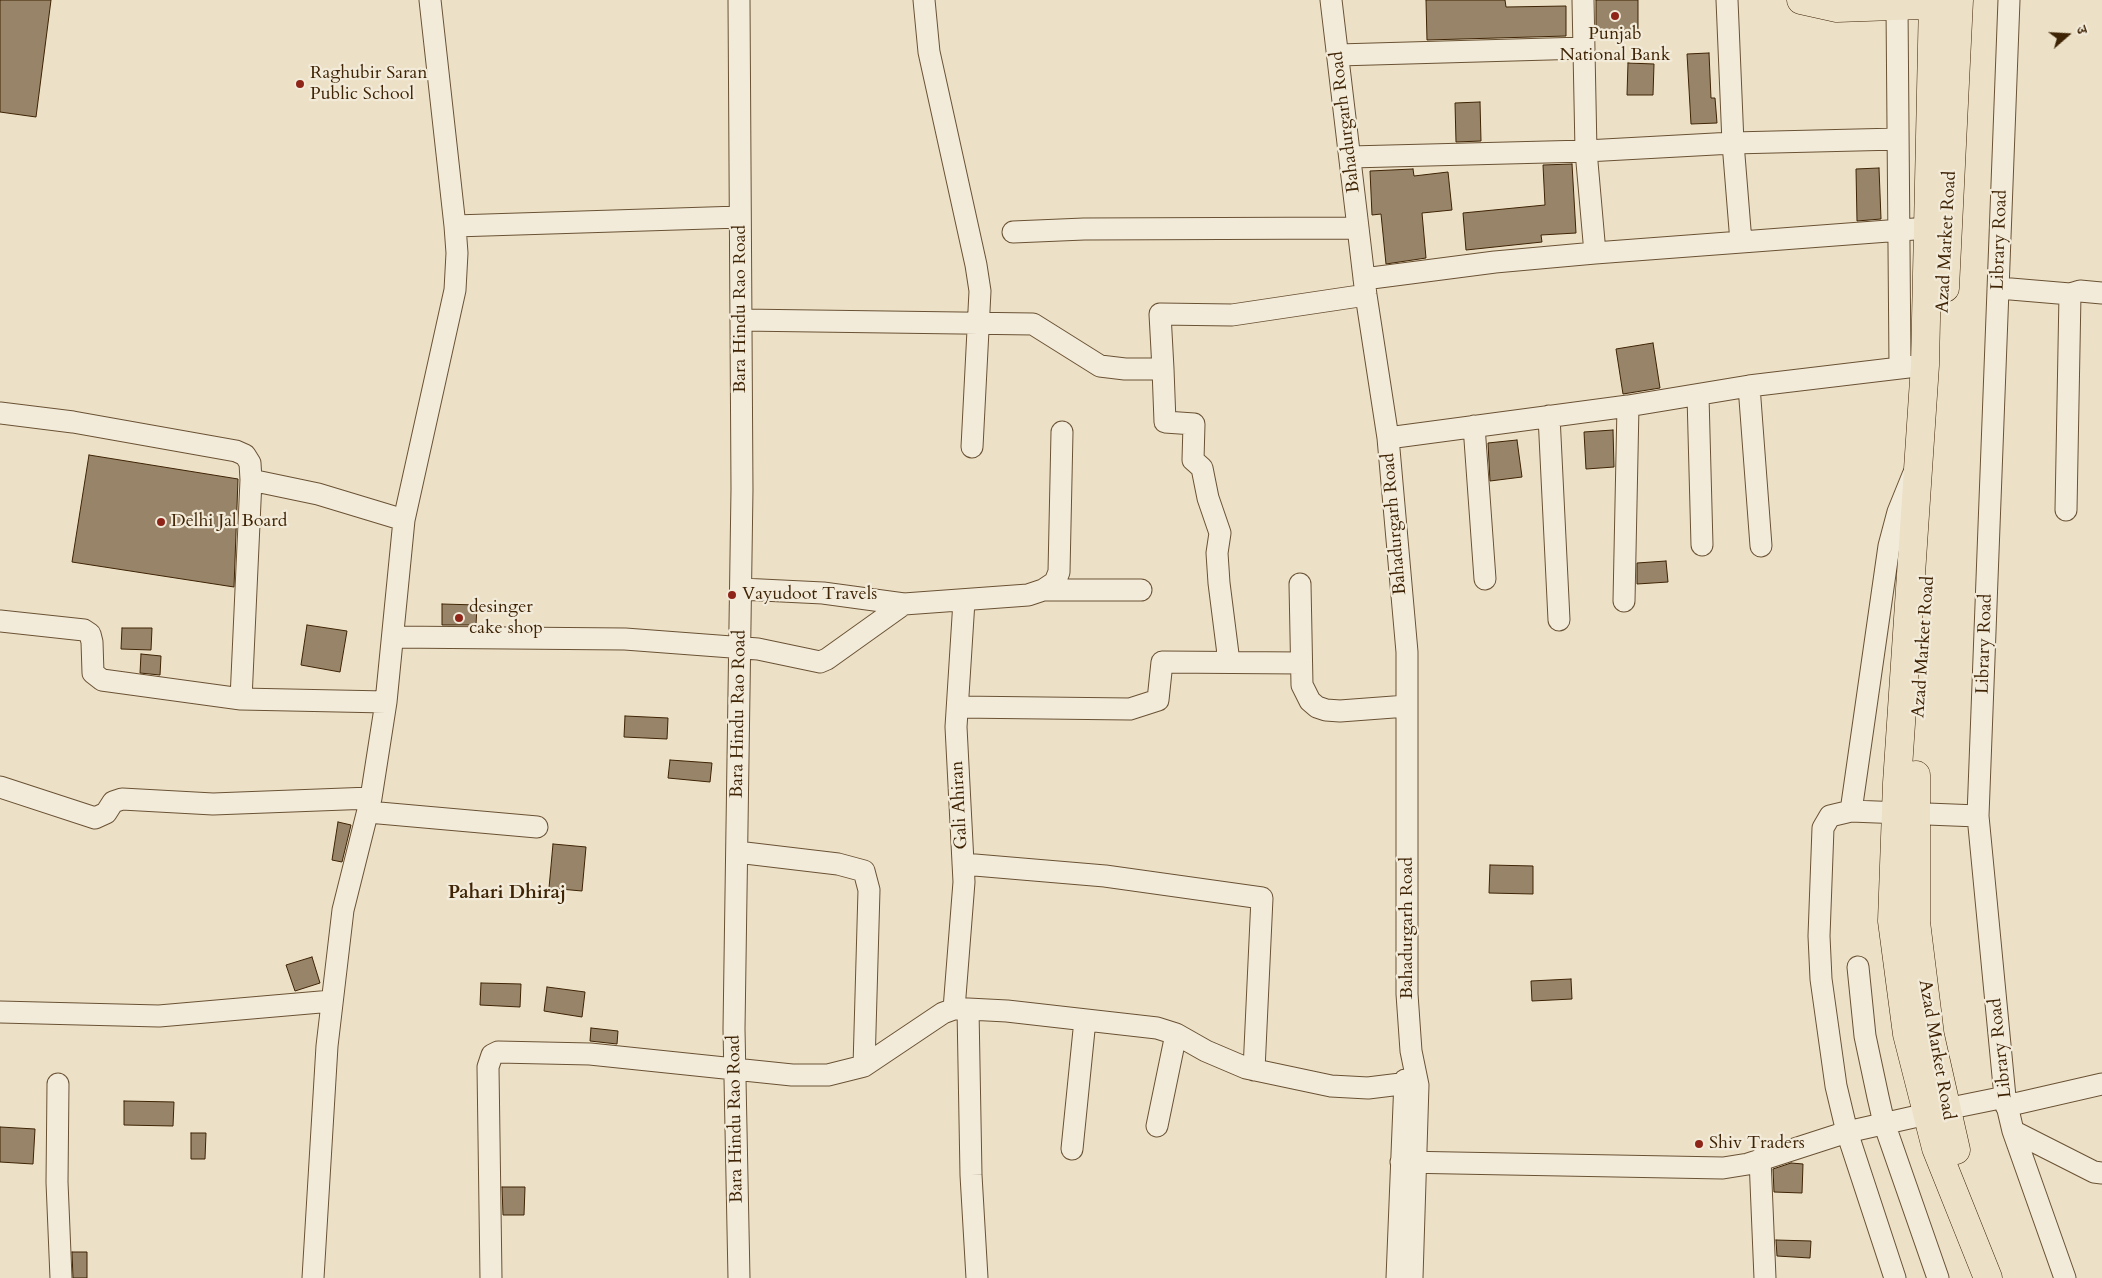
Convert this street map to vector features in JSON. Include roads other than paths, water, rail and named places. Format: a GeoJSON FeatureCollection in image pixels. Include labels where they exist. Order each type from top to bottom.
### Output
{"type":"FeatureCollection","features":[{"type":"Feature","properties":{"kind":"main road"},"geometry":{"type":"LineString","coordinates":[[1801,0],[1837,8],[1950,2]]}},
{"type":"Feature","properties":{"kind":"main road","name":"Azad Market Road"},"geometry":{"type":"LineString","coordinates":[[1905,813],[1918,463],[1912,365],[1928,228],[1950,2]]}},
{"type":"Feature","properties":{"kind":"main road","name":"Azad Market Road"},"geometry":{"type":"LineString","coordinates":[[1950,2],[1936,467],[1905,813],[1892,921],[1907,1034],[1937,1112],[1954,1145],[2005,1278]]}},
{"type":"Feature","properties":{"kind":"main road","name":"Azad Market Road"},"geometry":{"type":"LineString","coordinates":[[1937,1112],[1936,1148],[1988,1278]]}},
{"type":"Feature","properties":{"kind":"street"},"geometry":{"type":"LineString","coordinates":[[312,1278],[327,1046],[343,910],[370,805],[386,702],[404,520],[455,290],[457,253],[455,226],[430,0]]}},
{"type":"Feature","properties":{"kind":"street","name":"Bara Hindu Rao Road"},"geometry":{"type":"LineString","coordinates":[[739,0],[741,589],[734,1068],[739,1278]]}},
{"type":"Feature","properties":{"kind":"street"},"geometry":{"type":"LineString","coordinates":[[924,0],[929,52],[976,265],[980,291],[980,323],[973,395],[972,448]]}},
{"type":"Feature","properties":{"kind":"street","name":"Bahadurgarh Road"},"geometry":{"type":"LineString","coordinates":[[1331,0],[1365,287],[1388,438],[1407,652],[1407,994],[1411,1051],[1409,1162],[1412,1278]]}},
{"type":"Feature","properties":{"kind":"street"},"geometry":{"type":"LineString","coordinates":[[1582,0],[1586,151],[1595,253]]}},
{"type":"Feature","properties":{"kind":"street"},"geometry":{"type":"LineString","coordinates":[[1727,0],[1733,143],[1741,242]]}},
{"type":"Feature","properties":{"kind":"street","name":"Library Road"},"geometry":{"type":"LineString","coordinates":[[2009,0],[1978,816],[2005,1101],[2013,1131],[2065,1278]]}},
{"type":"Feature","properties":{"kind":"street"},"geometry":{"type":"LineString","coordinates":[[1388,438],[1698,396],[1749,386],[1912,365],[1898,231],[1897,6]]}},
{"type":"Feature","properties":{"kind":"street"},"geometry":{"type":"LineString","coordinates":[[1338,55],[1584,48]]}},
{"type":"Feature","properties":{"kind":"street"},"geometry":{"type":"LineString","coordinates":[[1350,157],[1586,151],[1733,143],[1898,139]]}},
{"type":"Feature","properties":{"kind":"street"},"geometry":{"type":"LineString","coordinates":[[455,226],[740,217]]}},
{"type":"Feature","properties":{"kind":"street"},"geometry":{"type":"LineString","coordinates":[[1012,232],[1094,229],[1358,228]]}},
{"type":"Feature","properties":{"kind":"street"},"geometry":{"type":"LineString","coordinates":[[1229,662],[1217,553],[1220,533],[1208,498],[1202,468],[1193,460],[1194,424],[1165,422],[1160,314],[1232,315],[1495,262],[1928,228]]}},
{"type":"Feature","properties":{"kind":"street"},"geometry":{"type":"LineString","coordinates":[[1998,288],[2070,294],[2080,291],[2102,293]]}},
{"type":"Feature","properties":{"kind":"street"},"geometry":{"type":"LineString","coordinates":[[2066,510],[2070,294]]}},
{"type":"Feature","properties":{"kind":"street"},"geometry":{"type":"LineString","coordinates":[[741,320],[1033,324],[1100,366],[1125,369],[1162,369]]}},
{"type":"Feature","properties":{"kind":"street"},"geometry":{"type":"LineString","coordinates":[[1749,386],[1761,546]]}},
{"type":"Feature","properties":{"kind":"street"},"geometry":{"type":"LineString","coordinates":[[1698,396],[1702,545]]}},
{"type":"Feature","properties":{"kind":"street"},"geometry":{"type":"LineString","coordinates":[[1624,601],[1628,406]]}},
{"type":"Feature","properties":{"kind":"street"},"geometry":{"type":"LineString","coordinates":[[0,412],[73,422],[236,451],[245,455],[250,463],[251,480],[241,699]]}},
{"type":"Feature","properties":{"kind":"street"},"geometry":{"type":"LineString","coordinates":[[1549,416],[1559,620]]}},
{"type":"Feature","properties":{"kind":"street"},"geometry":{"type":"LineString","coordinates":[[1474,426],[1485,578]]}},
{"type":"Feature","properties":{"kind":"street"},"geometry":{"type":"LineString","coordinates":[[741,589],[823,593],[904,604],[1028,595],[1043,590],[1055,582],[1059,572],[1062,432]]}},
{"type":"Feature","properties":{"kind":"street"},"geometry":{"type":"LineString","coordinates":[[1851,811],[1889,546],[1898,512],[1918,463]]}},
{"type":"Feature","properties":{"kind":"street"},"geometry":{"type":"LineString","coordinates":[[251,480],[318,494],[404,520]]}},
{"type":"Feature","properties":{"kind":"street"},"geometry":{"type":"LineString","coordinates":[[1300,584],[1304,693],[1317,707],[1340,710],[1407,706]]}},
{"type":"Feature","properties":{"kind":"street"},"geometry":{"type":"LineString","coordinates":[[1043,590],[1140,590]]}},
{"type":"Feature","properties":{"kind":"street","name":"Gali Ahiran"},"geometry":{"type":"LineString","coordinates":[[964,600],[956,727],[964,882],[961,1009],[977,1278]]}},
{"type":"Feature","properties":{"kind":"street"},"geometry":{"type":"LineString","coordinates":[[393,638],[625,639],[758,649],[820,662],[827,659],[904,604]]}},
{"type":"Feature","properties":{"kind":"street"},"geometry":{"type":"LineString","coordinates":[[0,621],[84,630],[90,634],[92,642],[92,674],[102,680],[241,699],[386,702]]}},
{"type":"Feature","properties":{"kind":"street"},"geometry":{"type":"LineString","coordinates":[[958,707],[1130,709],[1158,700],[1162,662],[1302,663]]}},
{"type":"Feature","properties":{"kind":"street"},"geometry":{"type":"LineString","coordinates":[[0,787],[95,818],[106,813],[112,802],[122,799],[213,804],[370,805],[537,827]]}},
{"type":"Feature","properties":{"kind":"street"},"geometry":{"type":"LineString","coordinates":[[1896,1278],[1847,1132],[1830,1045],[1821,979],[1820,936],[1824,823],[1830,816],[1851,811],[1978,816]]}},
{"type":"Feature","properties":{"kind":"street"},"geometry":{"type":"LineString","coordinates":[[737,852],[838,864],[864,871],[869,890],[864,1066]]}},
{"type":"Feature","properties":{"kind":"street"},"geometry":{"type":"LineString","coordinates":[[963,864],[1105,876],[1262,898],[1254,1070]]}},
{"type":"Feature","properties":{"kind":"street"},"geometry":{"type":"LineString","coordinates":[[1858,967],[1866,1036],[1884,1123],[1938,1278]]}},
{"type":"Feature","properties":{"kind":"street"},"geometry":{"type":"LineString","coordinates":[[0,1012],[159,1016],[332,1001]]}},
{"type":"Feature","properties":{"kind":"street"},"geometry":{"type":"LineString","coordinates":[[491,1278],[488,1067],[492,1055],[498,1052],[590,1054],[792,1075],[828,1075],[864,1066],[930,1021],[961,1009],[1138,1025],[1176,1034],[1219,1058],[1254,1070],[1331,1086],[1368,1088],[1411,1083]]}},
{"type":"Feature","properties":{"kind":"street"},"geometry":{"type":"LineString","coordinates":[[1072,1149],[1085,1020]]}},
{"type":"Feature","properties":{"kind":"street"},"geometry":{"type":"LineString","coordinates":[[1157,1126],[1176,1034]]}},
{"type":"Feature","properties":{"kind":"street"},"geometry":{"type":"LineString","coordinates":[[58,1084],[57,1182],[61,1278]]}},
{"type":"Feature","properties":{"kind":"street"},"geometry":{"type":"LineString","coordinates":[[1409,1162],[1723,1168],[1748,1164],[1847,1132],[1884,1123],[2102,1084]]}},
{"type":"Feature","properties":{"kind":"street"},"geometry":{"type":"LineString","coordinates":[[2013,1131],[2094,1172],[2102,1172]]}},
{"type":"Feature","properties":{"kind":"street"},"geometry":{"type":"LineString","coordinates":[[1760,1159],[1765,1278]]}},
{"type":"Feature","properties":{"kind":"street","name":"Bahadurgarh Road"},"geometry":{"type":"LineString","coordinates":[[1397,1278],[1409,1162]]}},
{"type":"Feature","properties":{"kind":"place","name":"Punjab National Bank"},"geometry":{"type":"Point","coordinates":[1615,16]}},
{"type":"Feature","properties":{"kind":"place","name":"Raghubir Saran Public School"},"geometry":{"type":"Point","coordinates":[300,84]}},
{"type":"Feature","properties":{"kind":"place","name":"Delhi Jal Board"},"geometry":{"type":"Point","coordinates":[161,522]}},
{"type":"Feature","properties":{"kind":"place","name":"Vayudoot Travels"},"geometry":{"type":"Point","coordinates":[732,595]}},
{"type":"Feature","properties":{"kind":"place","name":"desinger cake shop"},"geometry":{"type":"Point","coordinates":[459,618]}},
{"type":"Feature","properties":{"kind":"place","name":"Shiv Traders"},"geometry":{"type":"Point","coordinates":[1699,1144]}},
{"type":"Feature","properties":{"kind":"district","name":"Pahari Dhiraj"},"geometry":{"type":"Point","coordinates":[507,894]}}]}
